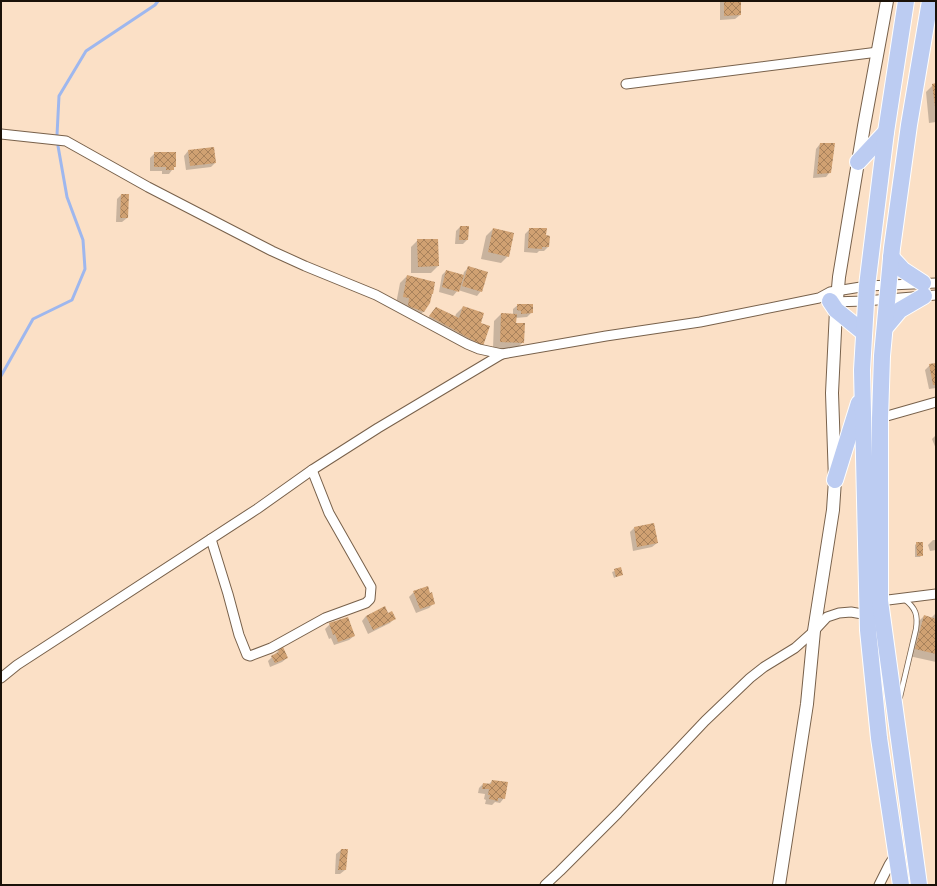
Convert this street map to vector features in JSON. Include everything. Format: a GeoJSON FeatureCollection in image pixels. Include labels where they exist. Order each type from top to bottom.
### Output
{"type":"FeatureCollection","features":[{"type":"Feature","properties":{"kind":"highway"},"geometry":{"type":"LineString","coordinates":[[919,885],[880,602],[880,418],[887,292],[891,257],[909,125],[931,30],[930,1]]}},
{"type":"Feature","properties":{"kind":"highway"},"geometry":{"type":"LineString","coordinates":[[894,5],[886,132],[866,293],[863,332],[862,390],[868,630],[879,738],[901,885]]}},
{"type":"Feature","properties":{"kind":"highway"},"geometry":{"type":"LineString","coordinates":[[858,162],[886,132]]}},
{"type":"Feature","properties":{"kind":"highway"},"geometry":{"type":"LineString","coordinates":[[885,328],[900,310],[930,289],[903,270],[891,257]]}},
{"type":"Feature","properties":{"kind":"highway"},"geometry":{"type":"LineString","coordinates":[[832,301],[863,332]]}},
{"type":"Feature","properties":{"kind":"highway"},"geometry":{"type":"LineString","coordinates":[[836,480],[862,390]]}},
{"type":"Feature","properties":{"kind":"street"},"geometry":{"type":"LineString","coordinates":[[779,885],[807,704],[814,631],[831,526],[836,480],[832,393],[832,301],[839,277],[878,52],[894,5]]}},
{"type":"Feature","properties":{"kind":"street"},"geometry":{"type":"LineString","coordinates":[[626,84],[878,52]]}},
{"type":"Feature","properties":{"kind":"street"},"geometry":{"type":"LineString","coordinates":[[1,134],[66,141],[148,187],[272,251],[305,266],[376,294],[467,344],[479,349],[502,354]]}},
{"type":"Feature","properties":{"kind":"street"},"geometry":{"type":"LineString","coordinates":[[832,301],[866,293],[930,289]]}},
{"type":"Feature","properties":{"kind":"street"},"geometry":{"type":"LineString","coordinates":[[1,678],[18,665],[257,510],[312,470],[378,428],[502,354],[700,322],[755,310],[832,301],[866,293],[930,289]]}},
{"type":"Feature","properties":{"kind":"street"},"geometry":{"type":"LineString","coordinates":[[880,418],[936,402]]}},
{"type":"Feature","properties":{"kind":"street"},"geometry":{"type":"LineString","coordinates":[[211,539],[239,635],[247,655],[250,656],[272,648],[325,618],[366,603],[370,599],[371,588],[329,513],[312,470]]}},
{"type":"Feature","properties":{"kind":"street"},"geometry":{"type":"LineString","coordinates":[[880,602],[936,594]]}},
{"type":"Feature","properties":{"kind":"street"},"geometry":{"type":"LineString","coordinates":[[545,885],[560,872],[618,813],[728,697],[764,667],[795,648],[814,631],[824,619],[831,615],[851,612],[868,615]]}},
{"type":"Feature","properties":{"kind":"street"},"geometry":{"type":"LineString","coordinates":[[879,885],[896,853]]}},
{"type":"Feature","properties":{"kind":"lane"},"geometry":{"type":"LineString","coordinates":[[895,717],[916,629],[917,619],[911,605],[903,598]]}},
{"type":"Feature","properties":{"kind":"building"},"geometry":{"type":"Polygon","coordinates":[[[724,1],[741,1],[741,15],[724,16],[724,1]]]}},
{"type":"Feature","properties":{"kind":"building"},"geometry":{"type":"Polygon","coordinates":[[[936,83],[936,107],[935,107],[932,84],[936,83]]]}},
{"type":"Feature","properties":{"kind":"building"},"geometry":{"type":"Polygon","coordinates":[[[820,143],[835,143],[831,173],[817,174],[820,143]]]}},
{"type":"Feature","properties":{"kind":"building"},"geometry":{"type":"Polygon","coordinates":[[[214,147],[216,163],[190,166],[188,150],[214,147]]]}},
{"type":"Feature","properties":{"kind":"building"},"geometry":{"type":"Polygon","coordinates":[[[154,152],[176,152],[176,167],[174,167],[174,170],[166,170],[166,167],[154,167],[154,152]]]}},
{"type":"Feature","properties":{"kind":"building"},"geometry":{"type":"Polygon","coordinates":[[[121,194],[129,194],[128,218],[120,218],[121,194]]]}},
{"type":"Feature","properties":{"kind":"building"},"geometry":{"type":"Polygon","coordinates":[[[460,226],[469,226],[468,240],[459,240],[460,226]]]}},
{"type":"Feature","properties":{"kind":"building"},"geometry":{"type":"Polygon","coordinates":[[[493,228],[514,233],[509,257],[488,252],[493,228]]]}},
{"type":"Feature","properties":{"kind":"building"},"geometry":{"type":"Polygon","coordinates":[[[529,228],[547,228],[546,235],[550,236],[549,247],[542,247],[542,249],[528,248],[529,228]]]}},
{"type":"Feature","properties":{"kind":"building"},"geometry":{"type":"Polygon","coordinates":[[[417,239],[438,239],[439,266],[418,267],[417,239]]]}},
{"type":"Feature","properties":{"kind":"building"},"geometry":{"type":"Polygon","coordinates":[[[468,266],[488,272],[482,292],[462,286],[468,266]]]}},
{"type":"Feature","properties":{"kind":"building"},"geometry":{"type":"Polygon","coordinates":[[[446,270],[464,275],[459,292],[442,287],[446,270]]]}},
{"type":"Feature","properties":{"kind":"building"},"geometry":{"type":"Polygon","coordinates":[[[407,275],[435,282],[430,303],[424,312],[408,306],[409,298],[403,297],[407,275]]]}},
{"type":"Feature","properties":{"kind":"building"},"geometry":{"type":"Polygon","coordinates":[[[517,304],[533,304],[533,313],[521,314],[521,311],[517,310],[517,304]]]}},
{"type":"Feature","properties":{"kind":"building"},"geometry":{"type":"Polygon","coordinates":[[[463,306],[484,313],[481,323],[490,326],[483,346],[429,316],[436,307],[459,318],[463,306]]]}},
{"type":"Feature","properties":{"kind":"building"},"geometry":{"type":"Polygon","coordinates":[[[501,313],[517,314],[516,323],[525,323],[524,343],[500,342],[501,313]]]}},
{"type":"Feature","properties":{"kind":"building"},"geometry":{"type":"Polygon","coordinates":[[[936,363],[936,385],[933,385],[929,364],[936,363]]]}},
{"type":"Feature","properties":{"kind":"building"},"geometry":{"type":"Polygon","coordinates":[[[654,523],[658,543],[637,547],[634,527],[654,523]]]}},
{"type":"Feature","properties":{"kind":"building"},"geometry":{"type":"Polygon","coordinates":[[[916,542],[923,542],[923,556],[917,556],[916,542]]]}},
{"type":"Feature","properties":{"kind":"building"},"geometry":{"type":"Polygon","coordinates":[[[621,567],[623,575],[616,577],[614,569],[621,567]]]}},
{"type":"Feature","properties":{"kind":"building"},"geometry":{"type":"Polygon","coordinates":[[[428,586],[430,593],[432,592],[435,604],[420,609],[413,591],[428,586]]]}},
{"type":"Feature","properties":{"kind":"building"},"geometry":{"type":"Polygon","coordinates":[[[385,606],[388,613],[392,611],[396,619],[373,630],[366,616],[385,606]]]}},
{"type":"Feature","properties":{"kind":"building"},"geometry":{"type":"Polygon","coordinates":[[[924,615],[936,619],[936,654],[915,649],[924,615]]]}},
{"type":"Feature","properties":{"kind":"building"},"geometry":{"type":"Polygon","coordinates":[[[348,617],[355,636],[338,642],[335,634],[333,635],[329,623],[348,617]]]}},
{"type":"Feature","properties":{"kind":"building"},"geometry":{"type":"Polygon","coordinates":[[[283,647],[288,658],[275,663],[271,656],[279,652],[278,650],[283,647]]]}},
{"type":"Feature","properties":{"kind":"building"},"geometry":{"type":"Polygon","coordinates":[[[492,780],[508,782],[505,799],[498,798],[498,801],[489,799],[489,789],[482,789],[483,783],[491,784],[492,780]]]}},
{"type":"Feature","properties":{"kind":"building"},"geometry":{"type":"Polygon","coordinates":[[[341,849],[348,849],[346,870],[338,870],[341,849]]]}},
{"type":"Feature","properties":{"kind":"waterway"},"geometry":{"type":"LineString","coordinates":[[57,135],[59,96],[86,51],[155,5],[158,1]]}},
{"type":"Feature","properties":{"kind":"waterway"},"geometry":{"type":"LineString","coordinates":[[1,376],[33,319],[72,300],[85,269],[83,240],[67,197],[58,146]]}}]}
